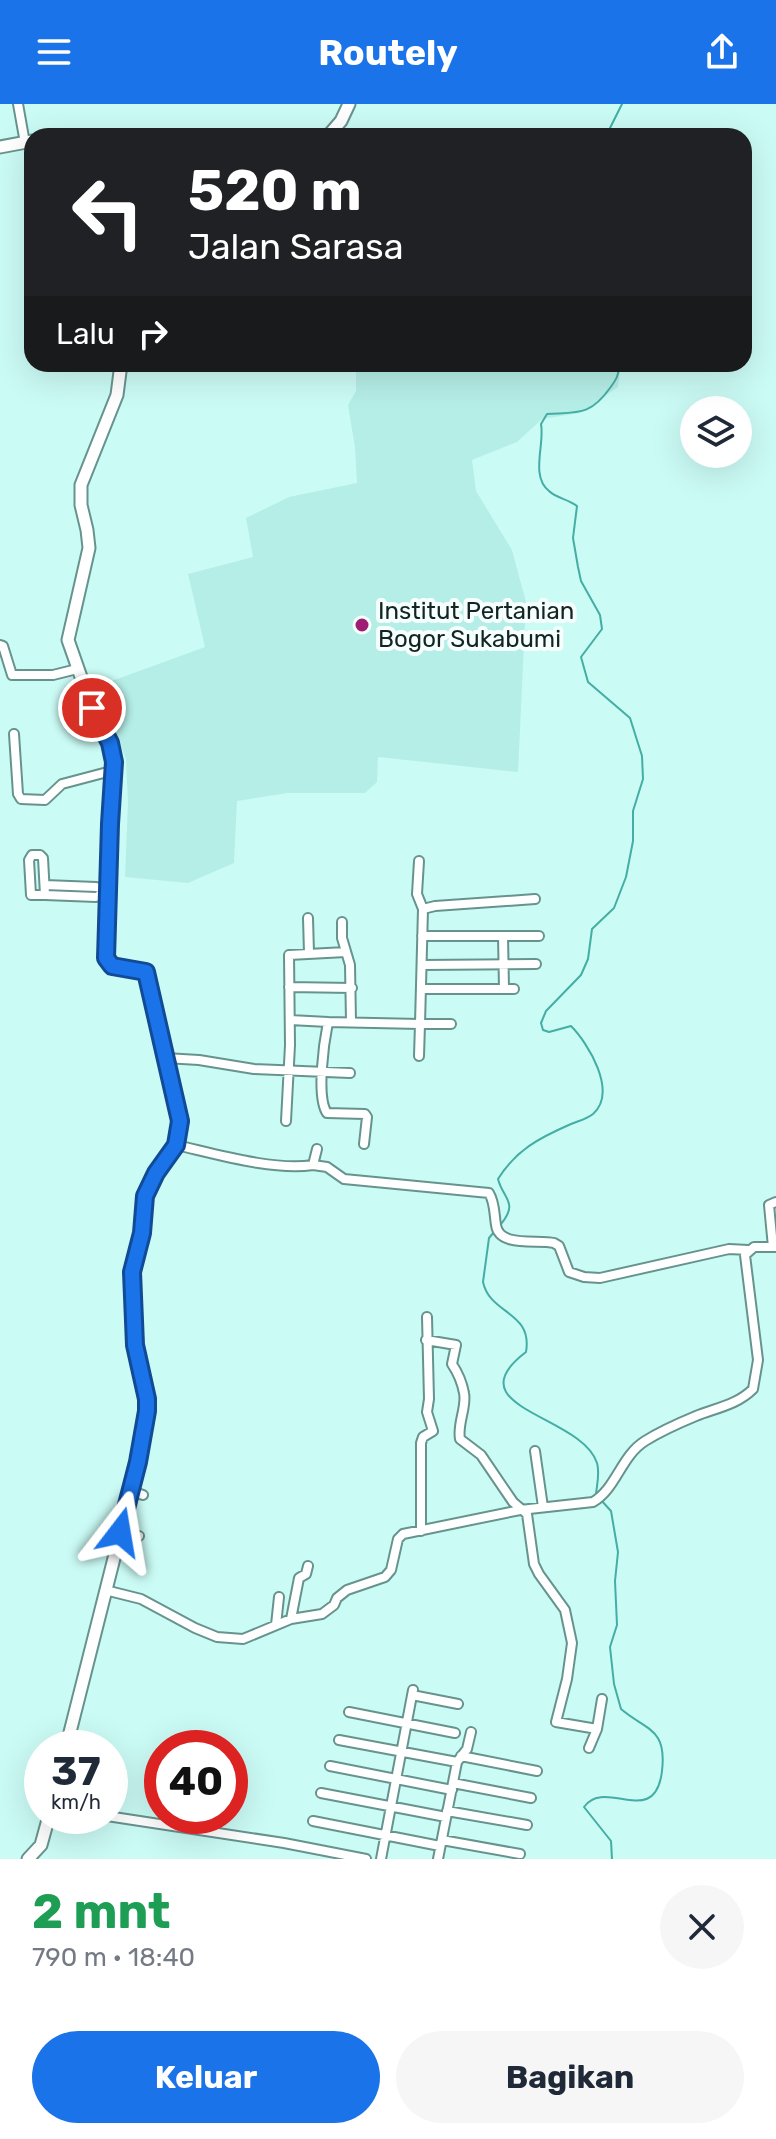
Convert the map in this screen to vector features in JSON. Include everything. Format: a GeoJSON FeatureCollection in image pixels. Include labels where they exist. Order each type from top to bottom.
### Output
{"type":"FeatureCollection","features":[{"type":"Feature","properties":{"kind":"street"},"geometry":{"type":"LineString","coordinates":[[18,104],[24,128]]}},
{"type":"Feature","properties":{"kind":"street"},"geometry":{"type":"LineString","coordinates":[[335,128],[349,104]]}},
{"type":"Feature","properties":{"kind":"street"},"geometry":{"type":"LineString","coordinates":[[0,147],[24,143]]}},
{"type":"Feature","properties":{"kind":"street"},"geometry":{"type":"LineString","coordinates":[[70,1730],[145,1424],[147,1399],[135,1345],[132,1272],[142,1233],[145,1196],[156,1173],[176,1145],[180,1121],[146,972],[112,966],[107,962],[110,824],[115,770],[110,743],[90,703],[68,640],[89,548],[81,505],[81,485],[117,395],[120,372]]}},
{"type":"Feature","properties":{"kind":"street"},"geometry":{"type":"LineString","coordinates":[[0,645],[3,646],[12,675],[53,675],[77,669]]}},
{"type":"Feature","properties":{"kind":"street"},"geometry":{"type":"LineString","coordinates":[[14,734],[18,794],[21,799],[45,800],[62,784],[115,770]]}},
{"type":"Feature","properties":{"kind":"street"},"geometry":{"type":"LineString","coordinates":[[45,895],[42,857],[32,855],[29,860],[31,895],[96,897],[108,891]]}},
{"type":"Feature","properties":{"kind":"street"},"geometry":{"type":"LineString","coordinates":[[419,861],[417,894],[423,909],[419,1056]]}},
{"type":"Feature","properties":{"kind":"street"},"geometry":{"type":"LineString","coordinates":[[45,885],[96,887],[108,891]]}},
{"type":"Feature","properties":{"kind":"street"},"geometry":{"type":"LineString","coordinates":[[423,909],[535,899]]}},
{"type":"Feature","properties":{"kind":"street"},"geometry":{"type":"LineString","coordinates":[[308,918],[309,953]]}},
{"type":"Feature","properties":{"kind":"street"},"geometry":{"type":"LineString","coordinates":[[342,922],[342,938],[350,965],[351,1021]]}},
{"type":"Feature","properties":{"kind":"street"},"geometry":{"type":"LineString","coordinates":[[422,936],[539,936]]}},
{"type":"Feature","properties":{"kind":"street"},"geometry":{"type":"LineString","coordinates":[[421,989],[509,989],[503,963],[503,936]]}},
{"type":"Feature","properties":{"kind":"street"},"geometry":{"type":"LineString","coordinates":[[286,1121],[289,955],[346,952]]}},
{"type":"Feature","properties":{"kind":"street"},"geometry":{"type":"LineString","coordinates":[[422,965],[536,964]]}},
{"type":"Feature","properties":{"kind":"street"},"geometry":{"type":"LineString","coordinates":[[289,987],[352,988]]}},
{"type":"Feature","properties":{"kind":"street"},"geometry":{"type":"LineString","coordinates":[[290,1020],[451,1024]]}},
{"type":"Feature","properties":{"kind":"street"},"geometry":{"type":"LineString","coordinates":[[328,1022],[323,1072],[325,1110],[327,1113],[365,1114],[364,1144]]}},
{"type":"Feature","properties":{"kind":"street"},"geometry":{"type":"LineString","coordinates":[[165,1058],[254,1069],[350,1073]]}},
{"type":"Feature","properties":{"kind":"street"},"geometry":{"type":"LineString","coordinates":[[176,1145],[244,1160],[327,1167],[344,1179],[489,1193],[501,1236],[554,1243],[559,1246],[569,1272],[584,1277],[607,1276],[729,1249],[774,1247],[769,1205],[776,1202]]}},
{"type":"Feature","properties":{"kind":"street"},"geometry":{"type":"LineString","coordinates":[[313,1165],[317,1149]]}},
{"type":"Feature","properties":{"kind":"street"},"geometry":{"type":"LineString","coordinates":[[105,1590],[141,1599],[217,1637],[243,1639],[291,1619],[322,1614],[347,1590],[385,1577],[391,1570],[400,1536],[520,1510],[593,1502],[601,1496],[626,1457],[644,1441],[698,1415],[726,1407],[753,1389],[758,1360],[745,1255],[748,1250]]}},
{"type":"Feature","properties":{"kind":"street"},"geometry":{"type":"LineString","coordinates":[[421,1531],[421,1443],[423,1437],[433,1431],[427,1412],[427,1317]]}},
{"type":"Feature","properties":{"kind":"street"},"geometry":{"type":"LineString","coordinates":[[426,1340],[456,1344],[452,1364],[459,1372],[465,1394],[460,1439],[481,1455],[529,1518],[534,1564],[565,1610],[572,1643],[556,1722],[597,1729]]}},
{"type":"Feature","properties":{"kind":"street"},"geometry":{"type":"LineString","coordinates":[[535,1451],[543,1507]]}},
{"type":"Feature","properties":{"kind":"street"},"geometry":{"type":"LineString","coordinates":[[131,1491],[143,1495]]}},
{"type":"Feature","properties":{"kind":"street"},"geometry":{"type":"LineString","coordinates":[[120,1532],[139,1536]]}},
{"type":"Feature","properties":{"kind":"street"},"geometry":{"type":"LineString","coordinates":[[291,1619],[299,1578],[306,1574],[308,1566]]}},
{"type":"Feature","properties":{"kind":"street"},"geometry":{"type":"LineString","coordinates":[[276,1625],[279,1597]]}},
{"type":"Feature","properties":{"kind":"street"},"geometry":{"type":"LineString","coordinates":[[381,1859],[412,1692],[458,1704]]}},
{"type":"Feature","properties":{"kind":"street"},"geometry":{"type":"LineString","coordinates":[[589,1748],[597,1729],[602,1699]]}},
{"type":"Feature","properties":{"kind":"street"},"geometry":{"type":"LineString","coordinates":[[349,1712],[455,1733]]}},
{"type":"Feature","properties":{"kind":"street"},"geometry":{"type":"LineString","coordinates":[[438,1859],[459,1759],[469,1745],[471,1732]]}},
{"type":"Feature","properties":{"kind":"street"},"geometry":{"type":"LineString","coordinates":[[339,1740],[537,1771]]}},
{"type":"Feature","properties":{"kind":"street"},"geometry":{"type":"LineString","coordinates":[[330,1766],[395,1779],[531,1798]]}},
{"type":"Feature","properties":{"kind":"street"},"geometry":{"type":"LineString","coordinates":[[321,1793],[527,1825]]}},
{"type":"Feature","properties":{"kind":"street"},"geometry":{"type":"LineString","coordinates":[[128,1820],[324,1855],[366,1859]]}},
{"type":"Feature","properties":{"kind":"street"},"geometry":{"type":"LineString","coordinates":[[313,1821],[386,1836],[520,1855]]}},
{"type":"Feature","properties":{"kind":"street"},"geometry":{"type":"LineString","coordinates":[[28,1859],[41,1845],[44,1834]]}},
{"type":"Feature","properties":{"kind":"shaded area","name":"Institut Pertanian Bogor Sukabumi"},"geometry":{"type":"Polygon","coordinates":[[[356,372],[620,372],[618,387],[580,413],[542,419],[517,442],[472,460],[476,491],[512,550],[526,602],[518,772],[378,757],[377,782],[365,793],[288,793],[237,801],[234,863],[188,883],[125,877],[126,759],[98,686],[205,647],[188,574],[253,557],[246,518],[289,497],[357,483],[348,405],[356,391],[356,372]]]}},
{"type":"Feature","properties":{"kind":"waterway"},"geometry":{"type":"LineString","coordinates":[[610,128],[622,104]]}},
{"type":"Feature","properties":{"kind":"waterway"},"geometry":{"type":"LineString","coordinates":[[501,1224],[509,1210],[498,1179],[505,1169],[539,1140],[593,1114],[600,1105],[602,1093],[598,1068],[578,1034],[571,1026],[549,1032],[543,1030],[541,1023],[546,1011],[581,975],[588,959],[592,929],[614,908],[626,877],[633,841],[633,811],[643,779],[642,756],[630,718],[588,682],[581,657],[602,629],[600,615],[581,581],[578,567],[573,538],[577,506],[549,491],[543,485],[539,468],[541,424],[547,414],[583,411],[596,404],[616,380],[618,372]]}},
{"type":"Feature","properties":{"kind":"waterway"},"geometry":{"type":"LineString","coordinates":[[494,1232],[489,1238],[483,1282],[487,1293],[523,1328],[526,1339],[526,1352],[507,1371],[504,1386],[512,1399],[587,1447],[598,1467],[596,1494]]}},
{"type":"Feature","properties":{"kind":"waterway"},"geometry":{"type":"LineString","coordinates":[[600,1499],[611,1511],[618,1552],[615,1581],[617,1625],[610,1647],[614,1684],[621,1709],[653,1732],[658,1738],[663,1757],[658,1788],[650,1797],[640,1800],[604,1797],[593,1799],[584,1807],[611,1841],[612,1859]]}},
{"type":"Feature","properties":{"kind":"place","name":"Institut Pertanian Bogor Sukabumi"},"geometry":{"type":"Point","coordinates":[362,625]}},
{"type":"Feature","properties":{"kind":"route"},"geometry":{"type":"LineString","coordinates":[[92,708],[110,743],[114,762],[106,958],[112,966],[143,969],[146,972],[180,1121],[176,1145],[156,1173],[145,1196],[142,1233],[132,1272],[135,1345],[147,1411],[120,1532]]}}]}
